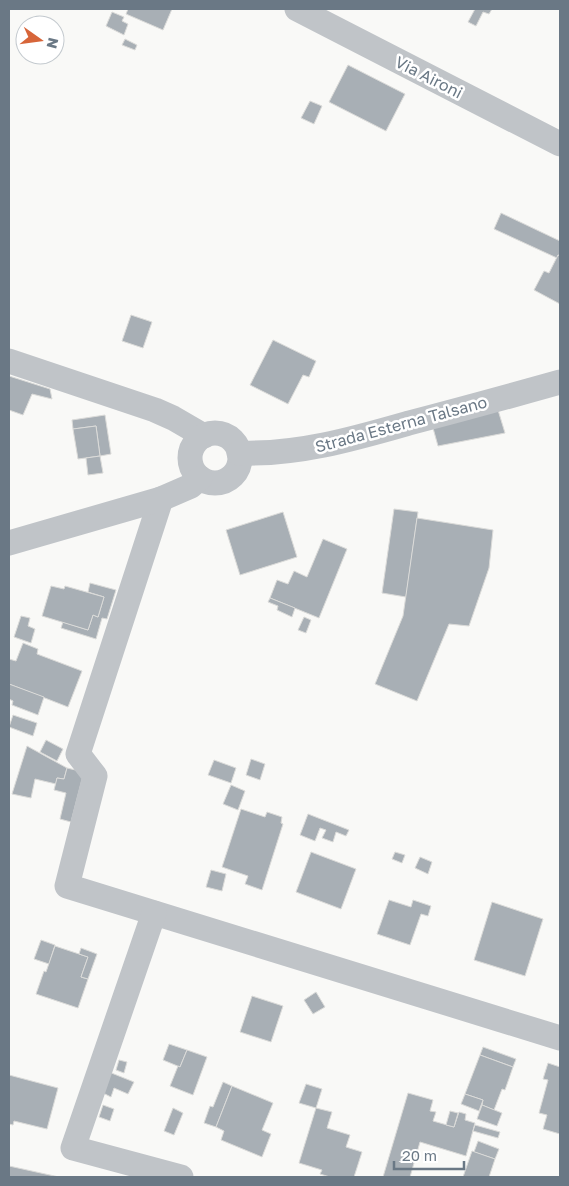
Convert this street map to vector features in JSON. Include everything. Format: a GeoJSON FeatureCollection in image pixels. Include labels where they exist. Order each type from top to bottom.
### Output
{"type":"FeatureCollection","features":[{"type":"Feature","properties":{"kind":"street","name":"Via Aironi"},"geometry":{"type":"LineString","coordinates":[[297,9],[560,144]]}},
{"type":"Feature","properties":{"kind":"street"},"geometry":{"type":"LineString","coordinates":[[9,361],[154,410],[173,418],[204,436]]}},
{"type":"Feature","properties":{"kind":"street","name":"Strada Esterna Talsano"},"geometry":{"type":"LineString","coordinates":[[239,453],[268,454],[317,447],[560,382]]}},
{"type":"Feature","properties":{"kind":"street"},"geometry":{"type":"LineString","coordinates":[[211,434],[226,436],[237,446],[239,453],[239,466],[226,481],[212,483],[200,478],[191,464],[193,448],[204,436],[211,434]]}},
{"type":"Feature","properties":{"kind":"street"},"geometry":{"type":"LineString","coordinates":[[9,543],[160,498],[191,486],[200,478]]}},
{"type":"Feature","properties":{"kind":"street"},"geometry":{"type":"LineString","coordinates":[[160,498],[78,754],[95,776],[68,886],[560,1038]]}},
{"type":"Feature","properties":{"kind":"street"},"geometry":{"type":"LineString","coordinates":[[154,912],[72,1148],[181,1177]]}},
{"type":"Feature","properties":{"kind":"building"},"geometry":{"type":"Polygon","coordinates":[[[128,9],[172,9],[163,30],[126,14],[128,9]]]}},
{"type":"Feature","properties":{"kind":"building"},"geometry":{"type":"Polygon","coordinates":[[[475,9],[492,9],[489,14],[483,12],[476,26],[468,22],[475,9]]]}},
{"type":"Feature","properties":{"kind":"building"},"geometry":{"type":"Polygon","coordinates":[[[112,12],[124,17],[122,21],[128,24],[124,35],[106,26],[112,12]]]}},
{"type":"Feature","properties":{"kind":"building"},"geometry":{"type":"Polygon","coordinates":[[[125,39],[137,45],[135,50],[122,45],[125,39]]]}},
{"type":"Feature","properties":{"kind":"building"},"geometry":{"type":"Polygon","coordinates":[[[348,65],[405,94],[386,131],[329,102],[348,65]]]}},
{"type":"Feature","properties":{"kind":"building"},"geometry":{"type":"Polygon","coordinates":[[[310,101],[322,106],[314,124],[301,118],[310,101]]]}},
{"type":"Feature","properties":{"kind":"building"},"geometry":{"type":"Polygon","coordinates":[[[501,213],[560,241],[560,256],[558,255],[557,258],[494,229],[501,213]]]}},
{"type":"Feature","properties":{"kind":"building"},"geometry":{"type":"Polygon","coordinates":[[[558,255],[560,256],[560,304],[534,290],[544,271],[549,273],[558,255]]]}},
{"type":"Feature","properties":{"kind":"building"},"geometry":{"type":"Polygon","coordinates":[[[131,315],[152,322],[143,348],[122,341],[131,315]]]}},
{"type":"Feature","properties":{"kind":"building"},"geometry":{"type":"Polygon","coordinates":[[[273,340],[316,361],[309,377],[303,375],[288,404],[250,385],[273,340]]]}},
{"type":"Feature","properties":{"kind":"building"},"geometry":{"type":"Polygon","coordinates":[[[9,376],[50,389],[52,399],[32,394],[23,415],[9,410],[9,376]]]}},
{"type":"Feature","properties":{"kind":"building"},"geometry":{"type":"Polygon","coordinates":[[[498,410],[505,433],[438,446],[433,428],[498,410]]]}},
{"type":"Feature","properties":{"kind":"building"},"geometry":{"type":"Polygon","coordinates":[[[105,415],[111,454],[100,456],[96,426],[73,429],[72,420],[105,415]]]}},
{"type":"Feature","properties":{"kind":"building"},"geometry":{"type":"Polygon","coordinates":[[[96,426],[100,456],[78,459],[73,429],[96,426]]]}},
{"type":"Feature","properties":{"kind":"building"},"geometry":{"type":"Polygon","coordinates":[[[100,456],[103,473],[88,475],[86,458],[100,456]]]}},
{"type":"Feature","properties":{"kind":"building"},"geometry":{"type":"Polygon","coordinates":[[[394,509],[418,512],[406,597],[382,593],[394,509]]]}},
{"type":"Feature","properties":{"kind":"building"},"geometry":{"type":"Polygon","coordinates":[[[283,512],[297,557],[240,575],[226,530],[283,512]]]}},
{"type":"Feature","properties":{"kind":"building"},"geometry":{"type":"Polygon","coordinates":[[[417,518],[493,530],[489,568],[469,626],[449,624],[417,701],[375,684],[403,616],[417,518]]]}},
{"type":"Feature","properties":{"kind":"building"},"geometry":{"type":"Polygon","coordinates":[[[323,539],[347,549],[319,618],[270,598],[277,580],[288,584],[294,571],[307,577],[323,539]]]}},
{"type":"Feature","properties":{"kind":"building"},"geometry":{"type":"Polygon","coordinates":[[[90,583],[116,590],[107,619],[102,618],[96,639],[61,628],[63,622],[88,630],[93,615],[98,617],[104,597],[88,592],[90,583]]]}},
{"type":"Feature","properties":{"kind":"building"},"geometry":{"type":"Polygon","coordinates":[[[51,586],[64,589],[65,586],[104,597],[98,617],[93,615],[88,630],[42,616],[51,586]]]}},
{"type":"Feature","properties":{"kind":"building"},"geometry":{"type":"Polygon","coordinates":[[[270,598],[295,608],[292,617],[277,610],[278,606],[268,602],[270,598]]]}},
{"type":"Feature","properties":{"kind":"building"},"geometry":{"type":"Polygon","coordinates":[[[21,616],[30,618],[28,626],[35,629],[31,643],[14,637],[21,616]]]}},
{"type":"Feature","properties":{"kind":"building"},"geometry":{"type":"Polygon","coordinates":[[[304,617],[311,620],[306,633],[298,630],[304,617]]]}},
{"type":"Feature","properties":{"kind":"building"},"geometry":{"type":"Polygon","coordinates":[[[23,643],[38,649],[37,654],[82,671],[68,707],[9,684],[9,659],[16,661],[23,643]]]}},
{"type":"Feature","properties":{"kind":"building"},"geometry":{"type":"Polygon","coordinates":[[[9,684],[44,697],[38,715],[12,705],[13,701],[9,699],[9,684]]]}},
{"type":"Feature","properties":{"kind":"building"},"geometry":{"type":"Polygon","coordinates":[[[13,715],[37,723],[33,736],[9,727],[13,715]]]}},
{"type":"Feature","properties":{"kind":"building"},"geometry":{"type":"Polygon","coordinates":[[[46,740],[63,749],[57,761],[40,752],[46,740]]]}},
{"type":"Feature","properties":{"kind":"building"},"geometry":{"type":"Polygon","coordinates":[[[27,746],[67,768],[64,779],[57,778],[56,784],[35,779],[31,798],[12,794],[27,746]]]}},
{"type":"Feature","properties":{"kind":"building"},"geometry":{"type":"Polygon","coordinates":[[[251,759],[265,764],[260,780],[246,775],[251,759]]]}},
{"type":"Feature","properties":{"kind":"building"},"geometry":{"type":"Polygon","coordinates":[[[214,760],[236,768],[231,783],[208,775],[214,760]]]}},
{"type":"Feature","properties":{"kind":"building"},"geometry":{"type":"Polygon","coordinates":[[[67,768],[84,772],[71,822],[60,819],[66,793],[54,790],[57,778],[64,779],[67,768]]]}},
{"type":"Feature","properties":{"kind":"building"},"geometry":{"type":"Polygon","coordinates":[[[231,785],[245,791],[238,810],[223,804],[231,785]]]}},
{"type":"Feature","properties":{"kind":"building"},"geometry":{"type":"Polygon","coordinates":[[[241,809],[265,817],[267,812],[282,817],[281,823],[283,824],[262,890],[245,884],[248,876],[222,867],[241,809]]]}},
{"type":"Feature","properties":{"kind":"building"},"geometry":{"type":"Polygon","coordinates":[[[308,814],[349,830],[346,836],[336,832],[333,842],[322,838],[326,830],[320,828],[315,841],[300,835],[308,814]]]}},
{"type":"Feature","properties":{"kind":"building"},"geometry":{"type":"Polygon","coordinates":[[[311,852],[356,869],[341,909],[296,892],[311,852]]]}},
{"type":"Feature","properties":{"kind":"building"},"geometry":{"type":"Polygon","coordinates":[[[395,852],[405,855],[402,863],[392,859],[395,852]]]}},
{"type":"Feature","properties":{"kind":"building"},"geometry":{"type":"Polygon","coordinates":[[[420,857],[432,862],[428,874],[415,868],[420,857]]]}},
{"type":"Feature","properties":{"kind":"building"},"geometry":{"type":"Polygon","coordinates":[[[211,870],[226,874],[222,891],[206,887],[211,870]]]}},
{"type":"Feature","properties":{"kind":"building"},"geometry":{"type":"Polygon","coordinates":[[[389,900],[411,907],[413,900],[431,906],[428,916],[421,914],[410,945],[377,934],[389,900]]]}},
{"type":"Feature","properties":{"kind":"building"},"geometry":{"type":"Polygon","coordinates":[[[492,902],[543,919],[525,976],[474,960],[492,902]]]}},
{"type":"Feature","properties":{"kind":"building"},"geometry":{"type":"Polygon","coordinates":[[[41,940],[55,945],[49,964],[34,959],[41,940]]]}},
{"type":"Feature","properties":{"kind":"building"},"geometry":{"type":"Polygon","coordinates":[[[55,946],[88,957],[81,977],[88,979],[78,1008],[36,994],[55,946]]]}},
{"type":"Feature","properties":{"kind":"building"},"geometry":{"type":"Polygon","coordinates":[[[81,948],[97,954],[88,979],[81,977],[88,957],[79,954],[81,948]]]}},
{"type":"Feature","properties":{"kind":"building"},"geometry":{"type":"Polygon","coordinates":[[[316,992],[325,1007],[313,1014],[304,1000],[316,992]]]}},
{"type":"Feature","properties":{"kind":"building"},"geometry":{"type":"Polygon","coordinates":[[[252,996],[283,1006],[271,1042],[240,1032],[252,996]]]}},
{"type":"Feature","properties":{"kind":"building"},"geometry":{"type":"Polygon","coordinates":[[[169,1044],[187,1050],[180,1067],[163,1060],[169,1044]]]}},
{"type":"Feature","properties":{"kind":"building"},"geometry":{"type":"Polygon","coordinates":[[[483,1047],[516,1059],[513,1067],[480,1055],[483,1047]]]}},
{"type":"Feature","properties":{"kind":"building"},"geometry":{"type":"Polygon","coordinates":[[[187,1050],[207,1057],[193,1095],[170,1086],[187,1050]]]}},
{"type":"Feature","properties":{"kind":"building"},"geometry":{"type":"Polygon","coordinates":[[[480,1055],[513,1067],[505,1090],[502,1089],[494,1110],[482,1105],[483,1100],[465,1094],[480,1055]]]}},
{"type":"Feature","properties":{"kind":"building"},"geometry":{"type":"Polygon","coordinates":[[[119,1060],[127,1062],[124,1073],[116,1070],[119,1060]]]}},
{"type":"Feature","properties":{"kind":"building"},"geometry":{"type":"Polygon","coordinates":[[[548,1063],[560,1067],[560,1134],[543,1129],[547,1115],[539,1113],[548,1080],[543,1079],[548,1063]]]}},
{"type":"Feature","properties":{"kind":"building"},"geometry":{"type":"Polygon","coordinates":[[[109,1072],[134,1082],[128,1094],[114,1088],[111,1097],[101,1092],[109,1072]]]}},
{"type":"Feature","properties":{"kind":"building"},"geometry":{"type":"Polygon","coordinates":[[[9,1075],[58,1088],[47,1129],[14,1121],[13,1125],[9,1124],[9,1075]]]}},
{"type":"Feature","properties":{"kind":"building"},"geometry":{"type":"Polygon","coordinates":[[[223,1082],[232,1086],[216,1127],[204,1123],[210,1106],[213,1107],[223,1082]]]}},
{"type":"Feature","properties":{"kind":"building"},"geometry":{"type":"Polygon","coordinates":[[[306,1084],[322,1089],[316,1108],[299,1103],[306,1084]]]}},
{"type":"Feature","properties":{"kind":"building"},"geometry":{"type":"Polygon","coordinates":[[[232,1086],[273,1103],[262,1130],[271,1134],[262,1157],[221,1140],[224,1131],[216,1127],[232,1086]]]}},
{"type":"Feature","properties":{"kind":"building"},"geometry":{"type":"Polygon","coordinates":[[[408,1093],[433,1100],[430,1111],[436,1112],[433,1121],[454,1127],[459,1112],[466,1114],[465,1120],[475,1123],[466,1156],[420,1142],[410,1177],[383,1177],[408,1093]]]}},
{"type":"Feature","properties":{"kind":"building"},"geometry":{"type":"Polygon","coordinates":[[[465,1094],[483,1100],[479,1111],[461,1104],[465,1094]]]}},
{"type":"Feature","properties":{"kind":"building"},"geometry":{"type":"Polygon","coordinates":[[[103,1105],[114,1109],[110,1121],[99,1117],[103,1105]]]}},
{"type":"Feature","properties":{"kind":"building"},"geometry":{"type":"Polygon","coordinates":[[[482,1105],[502,1113],[497,1126],[477,1119],[482,1105]]]}},
{"type":"Feature","properties":{"kind":"building"},"geometry":{"type":"Polygon","coordinates":[[[173,1108],[183,1113],[174,1135],[164,1131],[173,1108]]]}},
{"type":"Feature","properties":{"kind":"building"},"geometry":{"type":"Polygon","coordinates":[[[316,1108],[332,1112],[327,1128],[350,1135],[346,1147],[362,1152],[354,1177],[330,1177],[320,1174],[322,1170],[299,1163],[316,1108]]]}},
{"type":"Feature","properties":{"kind":"building"},"geometry":{"type":"Polygon","coordinates":[[[450,1111],[458,1113],[454,1127],[446,1125],[450,1111]]]}},
{"type":"Feature","properties":{"kind":"building"},"geometry":{"type":"Polygon","coordinates":[[[475,1125],[500,1132],[498,1138],[473,1131],[475,1125]]]}},
{"type":"Feature","properties":{"kind":"building"},"geometry":{"type":"Polygon","coordinates":[[[478,1141],[499,1149],[495,1159],[474,1152],[478,1141]]]}},
{"type":"Feature","properties":{"kind":"building"},"geometry":{"type":"Polygon","coordinates":[[[472,1151],[495,1159],[489,1177],[463,1177],[472,1151]]]}},
{"type":"Feature","properties":{"kind":"building"},"geometry":{"type":"Polygon","coordinates":[[[9,1166],[59,1177],[9,1177],[9,1166]]]}}]}
